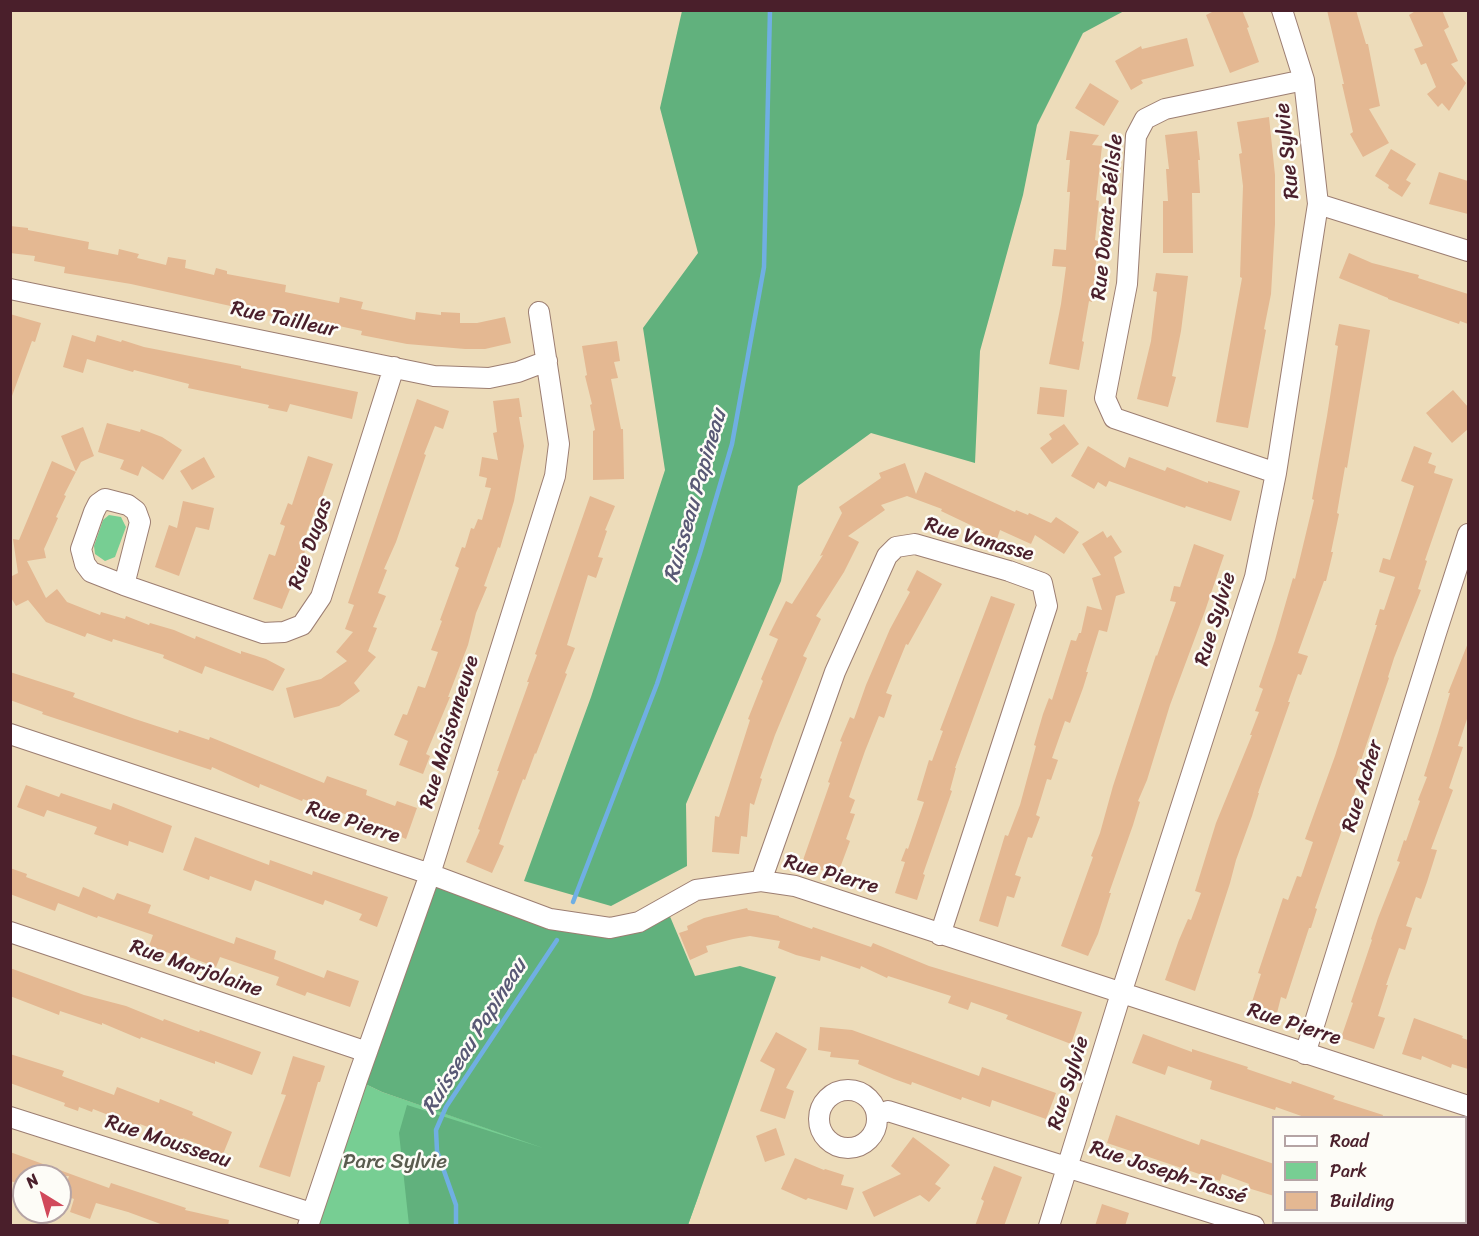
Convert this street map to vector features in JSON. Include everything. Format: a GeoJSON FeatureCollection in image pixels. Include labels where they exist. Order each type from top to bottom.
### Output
{"type":"FeatureCollection","features":[{"type":"Feature","properties":{"kind":"street","name":"Rue Sylvie"},"geometry":{"type":"LineString","coordinates":[[1049,1226],[1255,577],[1276,472],[1318,204],[1304,80],[1282,10]]}},
{"type":"Feature","properties":{"kind":"street","name":"Rue Donat-Bélisle"},"geometry":{"type":"LineString","coordinates":[[1276,472],[1114,418],[1105,398],[1127,284],[1136,136],[1145,119],[1165,109],[1304,80]]}},
{"type":"Feature","properties":{"kind":"street"},"geometry":{"type":"LineString","coordinates":[[1318,204],[1468,251]]}},
{"type":"Feature","properties":{"kind":"street","name":"Rue Tailleur"},"geometry":{"type":"LineString","coordinates":[[10,289],[434,376],[489,378],[518,372],[547,361]]}},
{"type":"Feature","properties":{"kind":"street","name":"Rue Maisonneuve"},"geometry":{"type":"LineString","coordinates":[[310,1219],[430,874],[555,476],[559,444],[539,312]]}},
{"type":"Feature","properties":{"kind":"street","name":"Rue Dugas"},"geometry":{"type":"LineString","coordinates":[[124,585],[263,633],[284,632],[302,625],[321,597],[394,367]]}},
{"type":"Feature","properties":{"kind":"street","name":"Rue Acher"},"geometry":{"type":"LineString","coordinates":[[1305,1054],[1468,534]]}},
{"type":"Feature","properties":{"kind":"street","name":"Rue Vanasse"},"geometry":{"type":"LineString","coordinates":[[761,881],[835,672],[887,556],[896,547],[915,544],[1009,571],[1042,583],[1047,606],[940,935]]}},
{"type":"Feature","properties":{"kind":"street","name":"Rue Pierre"},"geometry":{"type":"LineString","coordinates":[[10,734],[430,874],[550,919],[610,928],[639,922],[696,890],[761,881],[795,886],[1468,1106]]}},
{"type":"Feature","properties":{"kind":"street","name":"Rue Marjolaine"},"geometry":{"type":"LineString","coordinates":[[10,932],[367,1052]]}},
{"type":"Feature","properties":{"kind":"street","name":"Rue Joseph-Tassé"},"geometry":{"type":"LineString","coordinates":[[878,1115],[888,1111],[1252,1225]]}},
{"type":"Feature","properties":{"kind":"street","name":"Rue Mousseau"},"geometry":{"type":"LineString","coordinates":[[10,1117],[310,1219]]}},
{"type":"Feature","properties":{"kind":"green space"},"geometry":{"type":"Polygon","coordinates":[[[682,11],[1124,11],[1083,33],[1037,125],[1023,195],[980,351],[975,463],[871,433],[798,486],[781,581],[686,804],[687,866],[611,906],[524,881],[591,697],[665,470],[643,328],[698,253],[660,108],[682,11]]]}},
{"type":"Feature","properties":{"kind":"green space"},"geometry":{"type":"Polygon","coordinates":[[[109,515],[121,517],[126,527],[115,557],[105,561],[95,554],[94,546],[103,520],[109,515]]]}},
{"type":"Feature","properties":{"kind":"green space"},"geometry":{"type":"Polygon","coordinates":[[[430,874],[610,928],[666,907],[695,976],[740,966],[776,977],[688,1225],[409,1225],[399,1133],[407,1105],[543,1148],[382,1092],[357,1080],[430,874]]]}},
{"type":"Feature","properties":{"kind":"green space","name":"Parc Sylvie"},"geometry":{"type":"Polygon","coordinates":[[[357,1080],[382,1092],[574,1158],[700,1192],[688,1225],[308,1226],[357,1080]]]}},
{"type":"Feature","properties":{"kind":"building"},"geometry":{"type":"Polygon","coordinates":[[[1216,10],[1242,10],[1259,62],[1230,73],[1206,15],[1216,10]]]}},
{"type":"Feature","properties":{"kind":"building"},"geometry":{"type":"Polygon","coordinates":[[[1327,10],[1356,10],[1366,44],[1368,44],[1380,106],[1369,109],[1389,143],[1363,157],[1350,134],[1353,132],[1327,10]]]}},
{"type":"Feature","properties":{"kind":"building"},"geometry":{"type":"Polygon","coordinates":[[[1417,10],[1442,10],[1449,27],[1444,30],[1458,61],[1451,64],[1466,83],[1449,111],[1442,103],[1438,107],[1427,94],[1436,87],[1426,63],[1421,65],[1414,49],[1423,46],[1409,15],[1417,10]]]}},
{"type":"Feature","properties":{"kind":"building"},"geometry":{"type":"Polygon","coordinates":[[[1187,38],[1194,66],[1141,80],[1143,83],[1131,90],[1115,61],[1141,46],[1142,49],[1187,38]]]}},
{"type":"Feature","properties":{"kind":"building"},"geometry":{"type":"Polygon","coordinates":[[[1090,83],[1119,101],[1104,126],[1075,108],[1090,83]]]}},
{"type":"Feature","properties":{"kind":"building"},"geometry":{"type":"Polygon","coordinates":[[[1269,117],[1275,175],[1271,294],[1248,428],[1216,422],[1242,278],[1240,277],[1243,186],[1239,154],[1242,153],[1237,122],[1269,117]]]}},
{"type":"Feature","properties":{"kind":"building"},"geometry":{"type":"Polygon","coordinates":[[[1070,131],[1099,135],[1092,145],[1102,146],[1096,200],[1099,201],[1094,283],[1092,302],[1089,301],[1082,341],[1084,342],[1079,370],[1049,364],[1066,267],[1052,266],[1054,249],[1066,250],[1070,160],[1066,160],[1070,131]]]}},
{"type":"Feature","properties":{"kind":"building"},"geometry":{"type":"Polygon","coordinates":[[[1197,131],[1200,193],[1192,193],[1193,253],[1163,253],[1163,201],[1168,201],[1166,169],[1169,169],[1165,135],[1197,131]]]}},
{"type":"Feature","properties":{"kind":"building"},"geometry":{"type":"Polygon","coordinates":[[[1391,149],[1416,164],[1406,180],[1411,183],[1402,197],[1375,176],[1391,149]]]}},
{"type":"Feature","properties":{"kind":"building"},"geometry":{"type":"Polygon","coordinates":[[[1439,172],[1468,181],[1468,214],[1429,204],[1439,172]]]}},
{"type":"Feature","properties":{"kind":"building"},"geometry":{"type":"Polygon","coordinates":[[[10,226],[89,242],[88,249],[118,255],[119,249],[139,254],[137,258],[166,265],[168,257],[186,260],[185,268],[214,275],[216,268],[227,271],[227,274],[286,285],[285,292],[339,303],[340,297],[363,302],[361,309],[415,320],[416,312],[441,315],[441,312],[460,313],[460,323],[477,323],[505,317],[511,343],[485,349],[407,344],[361,335],[362,331],[330,324],[329,327],[299,322],[131,284],[64,273],[65,267],[34,261],[35,256],[10,253],[10,226]]]}},
{"type":"Feature","properties":{"kind":"building"},"geometry":{"type":"Polygon","coordinates":[[[1349,253],[1372,263],[1419,275],[1418,278],[1468,294],[1468,324],[1460,321],[1459,324],[1388,299],[1339,278],[1349,253]]]}},
{"type":"Feature","properties":{"kind":"building"},"geometry":{"type":"Polygon","coordinates":[[[1156,273],[1188,276],[1172,376],[1176,377],[1168,407],[1137,399],[1151,341],[1157,292],[1153,291],[1156,273]]]}},
{"type":"Feature","properties":{"kind":"building"},"geometry":{"type":"Polygon","coordinates":[[[10,314],[41,323],[12,396],[10,396],[10,314]]]}},
{"type":"Feature","properties":{"kind":"building"},"geometry":{"type":"Polygon","coordinates":[[[1339,324],[1370,330],[1347,468],[1345,467],[1337,513],[1339,514],[1331,552],[1333,552],[1326,581],[1324,581],[1298,653],[1308,656],[1301,675],[1298,674],[1288,702],[1290,702],[1258,793],[1195,991],[1165,980],[1179,940],[1188,919],[1191,920],[1201,893],[1195,891],[1216,823],[1252,735],[1250,735],[1259,712],[1255,711],[1263,689],[1259,687],[1293,578],[1295,579],[1314,500],[1312,499],[1338,346],[1335,345],[1339,324]]]}},
{"type":"Feature","properties":{"kind":"building"},"geometry":{"type":"Polygon","coordinates":[[[72,335],[95,342],[97,335],[358,392],[352,419],[290,404],[287,412],[268,408],[269,405],[188,388],[189,384],[87,359],[83,373],[63,367],[72,335]]]}},
{"type":"Feature","properties":{"kind":"building"},"geometry":{"type":"Polygon","coordinates":[[[617,341],[620,361],[614,362],[618,378],[611,379],[621,429],[623,429],[624,479],[593,480],[593,431],[595,430],[582,346],[617,341]]]}},
{"type":"Feature","properties":{"kind":"building"},"geometry":{"type":"Polygon","coordinates":[[[1040,387],[1067,390],[1064,417],[1037,414],[1040,387]]]}},
{"type":"Feature","properties":{"kind":"building"},"geometry":{"type":"Polygon","coordinates":[[[1453,390],[1468,407],[1468,429],[1452,443],[1426,413],[1453,390]]]}},
{"type":"Feature","properties":{"kind":"building"},"geometry":{"type":"Polygon","coordinates":[[[519,398],[522,417],[519,417],[524,446],[514,501],[500,548],[498,547],[484,586],[487,587],[476,613],[468,645],[448,697],[450,697],[426,754],[430,756],[423,774],[399,765],[408,741],[394,735],[403,714],[407,715],[418,686],[425,688],[438,652],[431,650],[459,568],[455,566],[462,547],[465,548],[471,528],[474,529],[478,519],[482,520],[491,488],[485,487],[487,478],[479,476],[482,457],[498,460],[493,433],[497,432],[493,401],[519,398]]]}},
{"type":"Feature","properties":{"kind":"building"},"geometry":{"type":"Polygon","coordinates":[[[417,399],[449,411],[443,429],[435,426],[396,542],[384,569],[387,570],[378,593],[386,596],[373,627],[377,628],[368,651],[376,657],[354,683],[360,691],[339,706],[294,718],[286,688],[321,679],[347,661],[336,652],[353,632],[345,629],[354,605],[348,603],[417,399]]]}},
{"type":"Feature","properties":{"kind":"building"},"geometry":{"type":"Polygon","coordinates":[[[107,423],[140,432],[141,429],[162,437],[182,450],[163,480],[142,466],[138,476],[120,469],[124,460],[98,452],[107,423]]]}},
{"type":"Feature","properties":{"kind":"building"},"geometry":{"type":"Polygon","coordinates":[[[1064,424],[1079,444],[1052,464],[1040,448],[1052,439],[1049,434],[1064,424]]]}},
{"type":"Feature","properties":{"kind":"building"},"geometry":{"type":"Polygon","coordinates":[[[83,427],[94,456],[81,462],[76,472],[61,436],[83,427]]]}},
{"type":"Feature","properties":{"kind":"building"},"geometry":{"type":"Polygon","coordinates":[[[1088,446],[1125,468],[1129,457],[1165,471],[1167,467],[1208,483],[1208,481],[1240,491],[1231,521],[1186,506],[1185,508],[1109,481],[1106,487],[1098,482],[1094,489],[1071,476],[1088,446]]]}},
{"type":"Feature","properties":{"kind":"building"},"geometry":{"type":"Polygon","coordinates":[[[1414,446],[1432,453],[1428,463],[1436,466],[1434,473],[1453,479],[1425,560],[1427,561],[1418,589],[1421,590],[1394,658],[1353,784],[1357,786],[1315,908],[1317,909],[1311,928],[1309,928],[1286,999],[1281,997],[1277,1013],[1251,1005],[1261,974],[1258,973],[1283,898],[1288,900],[1297,876],[1301,877],[1313,842],[1305,839],[1335,756],[1377,625],[1375,625],[1380,609],[1384,610],[1395,577],[1379,572],[1383,558],[1390,560],[1414,486],[1401,481],[1414,446]]]}},
{"type":"Feature","properties":{"kind":"building"},"geometry":{"type":"Polygon","coordinates":[[[308,456],[333,464],[305,537],[309,538],[303,557],[282,609],[253,599],[269,554],[275,556],[285,526],[280,524],[288,503],[292,505],[308,456]]]}},
{"type":"Feature","properties":{"kind":"building"},"geometry":{"type":"Polygon","coordinates":[[[204,457],[215,477],[192,490],[180,471],[204,457]]]}},
{"type":"Feature","properties":{"kind":"building"},"geometry":{"type":"Polygon","coordinates":[[[52,461],[76,472],[64,495],[66,496],[56,517],[58,518],[44,549],[46,558],[27,561],[46,598],[57,589],[67,602],[100,615],[101,612],[125,619],[126,616],[149,625],[150,623],[174,630],[195,639],[196,636],[241,654],[241,651],[266,659],[285,669],[273,691],[205,666],[202,674],[163,658],[164,655],[113,639],[112,642],[87,633],[85,637],[46,622],[28,600],[16,606],[10,596],[10,577],[18,573],[13,539],[19,540],[52,461]]]}},
{"type":"Feature","properties":{"kind":"building"},"geometry":{"type":"Polygon","coordinates":[[[905,463],[916,494],[925,472],[1015,512],[1016,510],[1028,515],[1029,513],[1051,523],[1056,517],[1079,532],[1064,554],[1035,535],[1031,544],[1000,530],[997,539],[941,511],[942,509],[907,496],[881,505],[885,510],[848,536],[859,542],[844,572],[816,616],[821,619],[803,656],[807,658],[775,735],[760,778],[762,779],[754,805],[750,803],[747,837],[741,836],[739,854],[712,852],[715,816],[719,817],[750,720],[748,719],[763,681],[761,679],[778,639],[769,635],[786,601],[792,604],[823,555],[820,556],[842,513],[839,507],[881,478],[879,473],[905,463]]]}},
{"type":"Feature","properties":{"kind":"building"},"geometry":{"type":"Polygon","coordinates":[[[590,496],[615,506],[605,530],[607,531],[598,557],[603,558],[596,578],[588,575],[567,645],[575,648],[565,673],[567,674],[536,754],[525,780],[523,779],[499,844],[504,846],[492,873],[466,862],[480,830],[478,829],[499,771],[497,771],[529,682],[527,682],[537,655],[535,654],[590,496]]]}},
{"type":"Feature","properties":{"kind":"building"},"geometry":{"type":"Polygon","coordinates":[[[183,501],[214,508],[209,530],[196,527],[179,576],[155,567],[169,525],[177,528],[183,501]]]}},
{"type":"Feature","properties":{"kind":"building"},"geometry":{"type":"Polygon","coordinates":[[[1103,531],[1107,538],[1111,535],[1122,552],[1114,557],[1125,593],[1116,596],[1107,632],[1099,630],[1083,688],[1070,723],[1065,721],[1052,758],[1058,760],[1051,780],[1047,779],[1036,815],[1040,817],[1032,838],[1028,837],[1015,875],[1021,877],[1014,898],[1007,896],[998,927],[979,921],[1005,835],[1008,836],[1020,805],[1043,714],[1049,698],[1052,700],[1071,640],[1076,641],[1081,633],[1087,606],[1102,610],[1092,578],[1101,575],[1082,544],[1103,531]]]}},
{"type":"Feature","properties":{"kind":"building"},"geometry":{"type":"Polygon","coordinates":[[[1194,544],[1224,555],[1170,705],[1147,780],[1138,801],[1140,802],[1133,825],[1109,893],[1111,893],[1098,934],[1088,956],[1061,946],[1093,857],[1091,856],[1156,655],[1176,602],[1170,601],[1174,586],[1180,587],[1194,544]]]}},
{"type":"Feature","properties":{"kind":"building"},"geometry":{"type":"Polygon","coordinates":[[[917,570],[942,584],[908,645],[906,644],[886,693],[892,695],[884,718],[879,716],[865,751],[849,797],[855,800],[850,813],[855,814],[846,839],[850,841],[837,876],[802,863],[830,783],[828,782],[842,742],[840,741],[850,717],[854,719],[866,685],[890,629],[910,592],[907,590],[917,570]]]}},
{"type":"Feature","properties":{"kind":"building"},"geometry":{"type":"Polygon","coordinates":[[[991,596],[1015,604],[955,768],[950,790],[952,791],[923,874],[925,875],[917,900],[895,893],[905,862],[901,861],[906,848],[908,849],[924,802],[917,800],[929,760],[932,761],[943,731],[940,730],[991,596]]]}},
{"type":"Feature","properties":{"kind":"building"},"geometry":{"type":"Polygon","coordinates":[[[1468,643],[1468,716],[1458,746],[1463,747],[1449,788],[1453,790],[1431,849],[1437,850],[1427,882],[1421,899],[1416,897],[1406,926],[1412,928],[1405,950],[1399,948],[1386,985],[1388,985],[1378,1016],[1385,1018],[1374,1049],[1341,1038],[1378,918],[1400,862],[1397,861],[1404,840],[1406,841],[1420,801],[1418,800],[1427,777],[1424,776],[1450,693],[1448,693],[1468,643]]]}},
{"type":"Feature","properties":{"kind":"building"},"geometry":{"type":"Polygon","coordinates":[[[10,672],[75,693],[73,697],[178,733],[179,730],[209,740],[210,737],[324,783],[327,776],[367,790],[366,795],[395,806],[397,801],[417,808],[406,839],[364,821],[303,799],[302,801],[260,784],[259,788],[212,767],[211,770],[42,714],[43,712],[10,700],[10,672]]]}},
{"type":"Feature","properties":{"kind":"building"},"geometry":{"type":"Polygon","coordinates":[[[26,785],[59,797],[61,793],[111,810],[113,803],[172,826],[163,853],[129,841],[128,846],[94,834],[97,827],[47,810],[44,817],[17,807],[26,785]]]}},
{"type":"Feature","properties":{"kind":"building"},"geometry":{"type":"Polygon","coordinates":[[[195,837],[269,865],[270,860],[312,875],[313,871],[388,897],[377,927],[359,920],[362,914],[325,900],[323,905],[255,880],[251,891],[210,876],[209,880],[183,870],[195,837]]]}},
{"type":"Feature","properties":{"kind":"building"},"geometry":{"type":"Polygon","coordinates":[[[10,868],[27,874],[26,877],[79,897],[83,887],[114,900],[117,893],[151,905],[148,913],[234,944],[236,937],[276,951],[274,959],[324,978],[327,970],[359,981],[350,1007],[307,992],[305,996],[276,985],[279,977],[220,957],[216,967],[187,956],[186,959],[149,946],[153,935],[98,916],[97,918],[58,903],[55,911],[10,894],[10,868]]]}},
{"type":"Feature","properties":{"kind":"building"},"geometry":{"type":"Polygon","coordinates":[[[747,908],[779,916],[871,947],[873,943],[929,966],[1082,1012],[1071,1044],[1006,1019],[1008,1015],[971,1002],[968,1010],[948,1003],[951,996],[888,976],[887,978],[861,966],[860,969],[821,956],[820,961],[796,955],[778,948],[780,941],[750,936],[733,939],[706,946],[708,952],[690,960],[679,933],[688,930],[687,926],[704,918],[747,908]]]}},
{"type":"Feature","properties":{"kind":"building"},"geometry":{"type":"Polygon","coordinates":[[[10,968],[84,995],[126,1006],[163,1021],[164,1019],[199,1032],[200,1030],[261,1052],[252,1075],[141,1037],[140,1039],[102,1023],[102,1025],[60,1011],[59,1015],[10,996],[10,968]]]}},
{"type":"Feature","properties":{"kind":"building"},"geometry":{"type":"Polygon","coordinates":[[[1414,1018],[1463,1036],[1462,1038],[1468,1040],[1468,1069],[1452,1064],[1451,1068],[1422,1056],[1421,1060],[1402,1054],[1414,1018]]]}},
{"type":"Feature","properties":{"kind":"building"},"geometry":{"type":"Polygon","coordinates":[[[820,1027],[852,1030],[979,1076],[982,1067],[1056,1093],[1046,1119],[992,1100],[990,1107],[962,1097],[961,1100],[912,1082],[911,1085],[894,1079],[858,1064],[859,1060],[830,1057],[831,1052],[818,1050],[820,1027]]]}},
{"type":"Feature","properties":{"kind":"building"},"geometry":{"type":"Polygon","coordinates":[[[776,1032],[807,1049],[786,1088],[794,1091],[785,1119],[760,1111],[775,1069],[760,1061],[776,1032]]]}},
{"type":"Feature","properties":{"kind":"building"},"geometry":{"type":"Polygon","coordinates":[[[1143,1034],[1192,1052],[1192,1049],[1248,1067],[1247,1069],[1291,1084],[1292,1081],[1335,1096],[1333,1099],[1383,1115],[1301,1116],[1210,1089],[1212,1081],[1168,1066],[1165,1075],[1132,1063],[1143,1034]]]}},
{"type":"Feature","properties":{"kind":"building"},"geometry":{"type":"Polygon","coordinates":[[[10,1054],[64,1071],[62,1076],[114,1095],[117,1087],[159,1103],[160,1099],[193,1112],[192,1115],[232,1132],[223,1154],[183,1138],[182,1140],[140,1124],[139,1127],[93,1109],[92,1112],[79,1107],[78,1111],[64,1106],[65,1103],[10,1083],[10,1054]]]}},
{"type":"Feature","properties":{"kind":"building"},"geometry":{"type":"Polygon","coordinates":[[[293,1056],[325,1066],[320,1082],[318,1082],[290,1177],[259,1167],[286,1095],[281,1094],[293,1056]]]}},
{"type":"Feature","properties":{"kind":"building"},"geometry":{"type":"Polygon","coordinates":[[[1116,1115],[1199,1145],[1201,1139],[1272,1163],[1272,1195],[1248,1188],[1249,1184],[1222,1174],[1220,1181],[1107,1143],[1116,1115]]]}},
{"type":"Feature","properties":{"kind":"building"},"geometry":{"type":"Polygon","coordinates":[[[776,1128],[785,1155],[765,1162],[756,1136],[776,1128]]]}},
{"type":"Feature","properties":{"kind":"building"},"geometry":{"type":"Polygon","coordinates":[[[913,1137],[950,1165],[935,1184],[941,1188],[929,1202],[920,1195],[874,1217],[862,1192],[901,1174],[891,1166],[913,1137]]]}},
{"type":"Feature","properties":{"kind":"building"},"geometry":{"type":"Polygon","coordinates":[[[10,1152],[43,1164],[12,1164],[12,1182],[10,1181],[10,1152]]]}},
{"type":"Feature","properties":{"kind":"building"},"geometry":{"type":"Polygon","coordinates":[[[795,1158],[824,1170],[844,1175],[841,1185],[854,1188],[847,1210],[808,1198],[806,1200],[781,1189],[795,1158]]]}},
{"type":"Feature","properties":{"kind":"building"},"geometry":{"type":"Polygon","coordinates":[[[994,1166],[1022,1177],[1004,1226],[975,1226],[984,1201],[981,1199],[994,1166]]]}},
{"type":"Feature","properties":{"kind":"building"},"geometry":{"type":"Polygon","coordinates":[[[72,1175],[109,1188],[111,1183],[186,1208],[185,1210],[229,1220],[228,1226],[166,1226],[96,1203],[90,1219],[72,1213],[74,1199],[72,1198],[72,1175]]]}},
{"type":"Feature","properties":{"kind":"building"},"geometry":{"type":"Polygon","coordinates":[[[1102,1204],[1129,1213],[1125,1226],[1095,1226],[1102,1204]]]}},
{"type":"Feature","properties":{"kind":"waterway","name":"Ruisseau Papineau"},"geometry":{"type":"LineString","coordinates":[[573,902],[657,684],[700,553],[732,444],[764,267],[770,10]]}},
{"type":"Feature","properties":{"kind":"waterway","name":"Ruisseau Papineau"},"geometry":{"type":"LineString","coordinates":[[456,1226],[456,1205],[437,1151],[436,1130],[446,1107],[557,940]]}}]}
